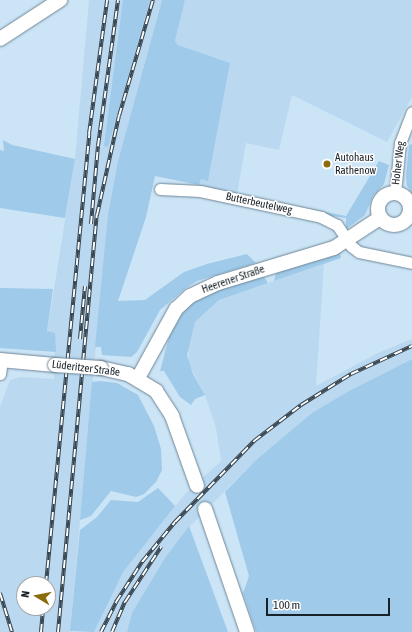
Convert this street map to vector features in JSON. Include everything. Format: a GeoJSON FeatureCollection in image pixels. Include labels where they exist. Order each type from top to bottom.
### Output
{"type":"FeatureCollection","features":[{"type":"Feature","properties":{"kind":"main road"},"geometry":{"type":"LineString","coordinates":[[0,39],[60,0]]}},
{"type":"Feature","properties":{"kind":"main road"},"geometry":{"type":"LineString","coordinates":[[395,193],[407,200],[411,208],[408,218],[396,225],[387,224],[380,218],[377,209],[380,201],[386,194],[395,193]]}},
{"type":"Feature","properties":{"kind":"main road","name":"Heerener Straße"},"geometry":{"type":"LineString","coordinates":[[138,378],[176,308],[190,296],[218,283],[334,248],[380,218]]}},
{"type":"Feature","properties":{"kind":"main road","name":"Lüderitzer Straße"},"geometry":{"type":"LineString","coordinates":[[0,365],[55,365],[101,368],[138,378],[156,391],[165,402],[176,427],[197,486]]}},
{"type":"Feature","properties":{"kind":"main road"},"geometry":{"type":"LineString","coordinates":[[205,509],[248,632]]}},
{"type":"Feature","properties":{"kind":"street","name":"Hoher Weg"},"geometry":{"type":"LineString","coordinates":[[395,193],[400,143],[412,112]]}},
{"type":"Feature","properties":{"kind":"street","name":"Butterbeutelweg"},"geometry":{"type":"LineString","coordinates":[[160,189],[200,191],[321,217],[336,225],[348,240]]}},
{"type":"Feature","properties":{"kind":"street"},"geometry":{"type":"LineString","coordinates":[[348,240],[359,252],[412,263]]}},
{"type":"Feature","properties":{"kind":"shaded area"},"geometry":{"type":"Polygon","coordinates":[[[89,0],[162,0],[118,161],[108,214],[70,631],[73,632],[0,632],[0,407],[10,380],[20,377],[54,379],[55,333],[47,332],[75,159],[89,0]]]}},
{"type":"Feature","properties":{"kind":"shaded area"},"geometry":{"type":"Polygon","coordinates":[[[123,0],[150,0],[108,147],[104,146],[123,0]]]}},
{"type":"Feature","properties":{"kind":"shaded area"},"geometry":{"type":"Polygon","coordinates":[[[162,0],[185,0],[175,41],[178,45],[230,63],[208,181],[201,179],[199,185],[155,176],[146,217],[118,301],[145,300],[184,272],[207,264],[247,254],[256,263],[197,281],[186,288],[160,310],[137,352],[131,357],[102,355],[101,347],[95,347],[108,214],[118,161],[162,0]]]}},
{"type":"Feature","properties":{"kind":"shaded area"},"geometry":{"type":"Polygon","coordinates":[[[185,0],[412,0],[412,97],[387,142],[292,95],[279,150],[246,143],[237,194],[199,185],[200,179],[208,180],[230,63],[178,45],[175,41],[185,0]]]}},
{"type":"Feature","properties":{"kind":"shaded area"},"geometry":{"type":"Polygon","coordinates":[[[3,140],[12,145],[75,159],[65,218],[0,208],[0,150],[4,151],[3,140]]]}},
{"type":"Feature","properties":{"kind":"shaded area"},"geometry":{"type":"Polygon","coordinates":[[[412,144],[412,193],[407,186],[406,176],[409,145],[412,144]]]}},
{"type":"Feature","properties":{"kind":"shaded area"},"geometry":{"type":"Polygon","coordinates":[[[379,161],[389,165],[384,184],[373,196],[365,215],[346,229],[346,218],[333,216],[332,219],[291,205],[346,216],[379,161]]]}},
{"type":"Feature","properties":{"kind":"shaded area"},"geometry":{"type":"Polygon","coordinates":[[[339,251],[341,258],[274,281],[276,273],[339,251]]]}},
{"type":"Feature","properties":{"kind":"shaded area"},"geometry":{"type":"Polygon","coordinates":[[[324,264],[316,386],[378,353],[412,339],[412,359],[349,391],[312,414],[256,460],[184,532],[132,613],[127,632],[94,632],[122,572],[134,555],[187,492],[221,461],[216,428],[205,395],[189,364],[188,346],[195,322],[219,300],[324,264]]]}},
{"type":"Feature","properties":{"kind":"shaded area"},"geometry":{"type":"Polygon","coordinates":[[[263,275],[268,283],[219,300],[195,322],[187,355],[193,374],[205,395],[195,399],[191,405],[180,397],[164,371],[160,371],[172,326],[181,311],[205,293],[263,275]]]}},
{"type":"Feature","properties":{"kind":"shaded area"},"geometry":{"type":"Polygon","coordinates":[[[0,288],[53,289],[47,331],[55,333],[56,352],[0,348],[0,288]]]}},
{"type":"Feature","properties":{"kind":"shaded area"},"geometry":{"type":"Polygon","coordinates":[[[412,359],[412,632],[256,632],[243,593],[249,576],[225,492],[256,460],[312,413],[349,391],[412,359]]]}},
{"type":"Feature","properties":{"kind":"shaded area"},"geometry":{"type":"Polygon","coordinates":[[[100,381],[117,383],[138,395],[154,426],[161,449],[162,470],[156,482],[144,494],[136,497],[111,491],[91,516],[80,520],[92,382],[100,381]]]}},
{"type":"Feature","properties":{"kind":"shaded area"},"geometry":{"type":"Polygon","coordinates":[[[158,488],[175,506],[123,572],[94,632],[70,631],[80,530],[97,517],[111,500],[138,502],[158,488]]]}},
{"type":"Feature","properties":{"kind":"shaded area"},"geometry":{"type":"Polygon","coordinates":[[[189,526],[228,632],[127,632],[132,613],[165,558],[189,526]]]}},
{"type":"Feature","properties":{"kind":"railway"},"geometry":{"type":"LineString","coordinates":[[47,576],[89,134],[107,0]]}},
{"type":"Feature","properties":{"kind":"railway"},"geometry":{"type":"LineString","coordinates":[[91,224],[98,146],[118,0]]}},
{"type":"Feature","properties":{"kind":"railway"},"geometry":{"type":"LineString","coordinates":[[58,632],[97,215],[119,116],[153,0]]}},
{"type":"Feature","properties":{"kind":"railway"},"geometry":{"type":"LineString","coordinates":[[80,339],[85,286]]}},
{"type":"Feature","properties":{"kind":"railway"},"geometry":{"type":"LineString","coordinates":[[101,632],[116,602],[142,562],[175,522],[254,441],[301,405],[351,374],[412,346]]}},
{"type":"Feature","properties":{"kind":"railway"},"geometry":{"type":"LineString","coordinates":[[112,632],[125,602],[161,547]]}},
{"type":"Feature","properties":{"kind":"railway"},"geometry":{"type":"LineString","coordinates":[[0,593],[12,632]]}},
{"type":"Feature","properties":{"kind":"railway"},"geometry":{"type":"LineString","coordinates":[[41,632],[42,616]]}},
{"type":"Feature","properties":{"kind":"place","name":"Autohaus Rathenow"},"geometry":{"type":"Point","coordinates":[327,164]}}]}
